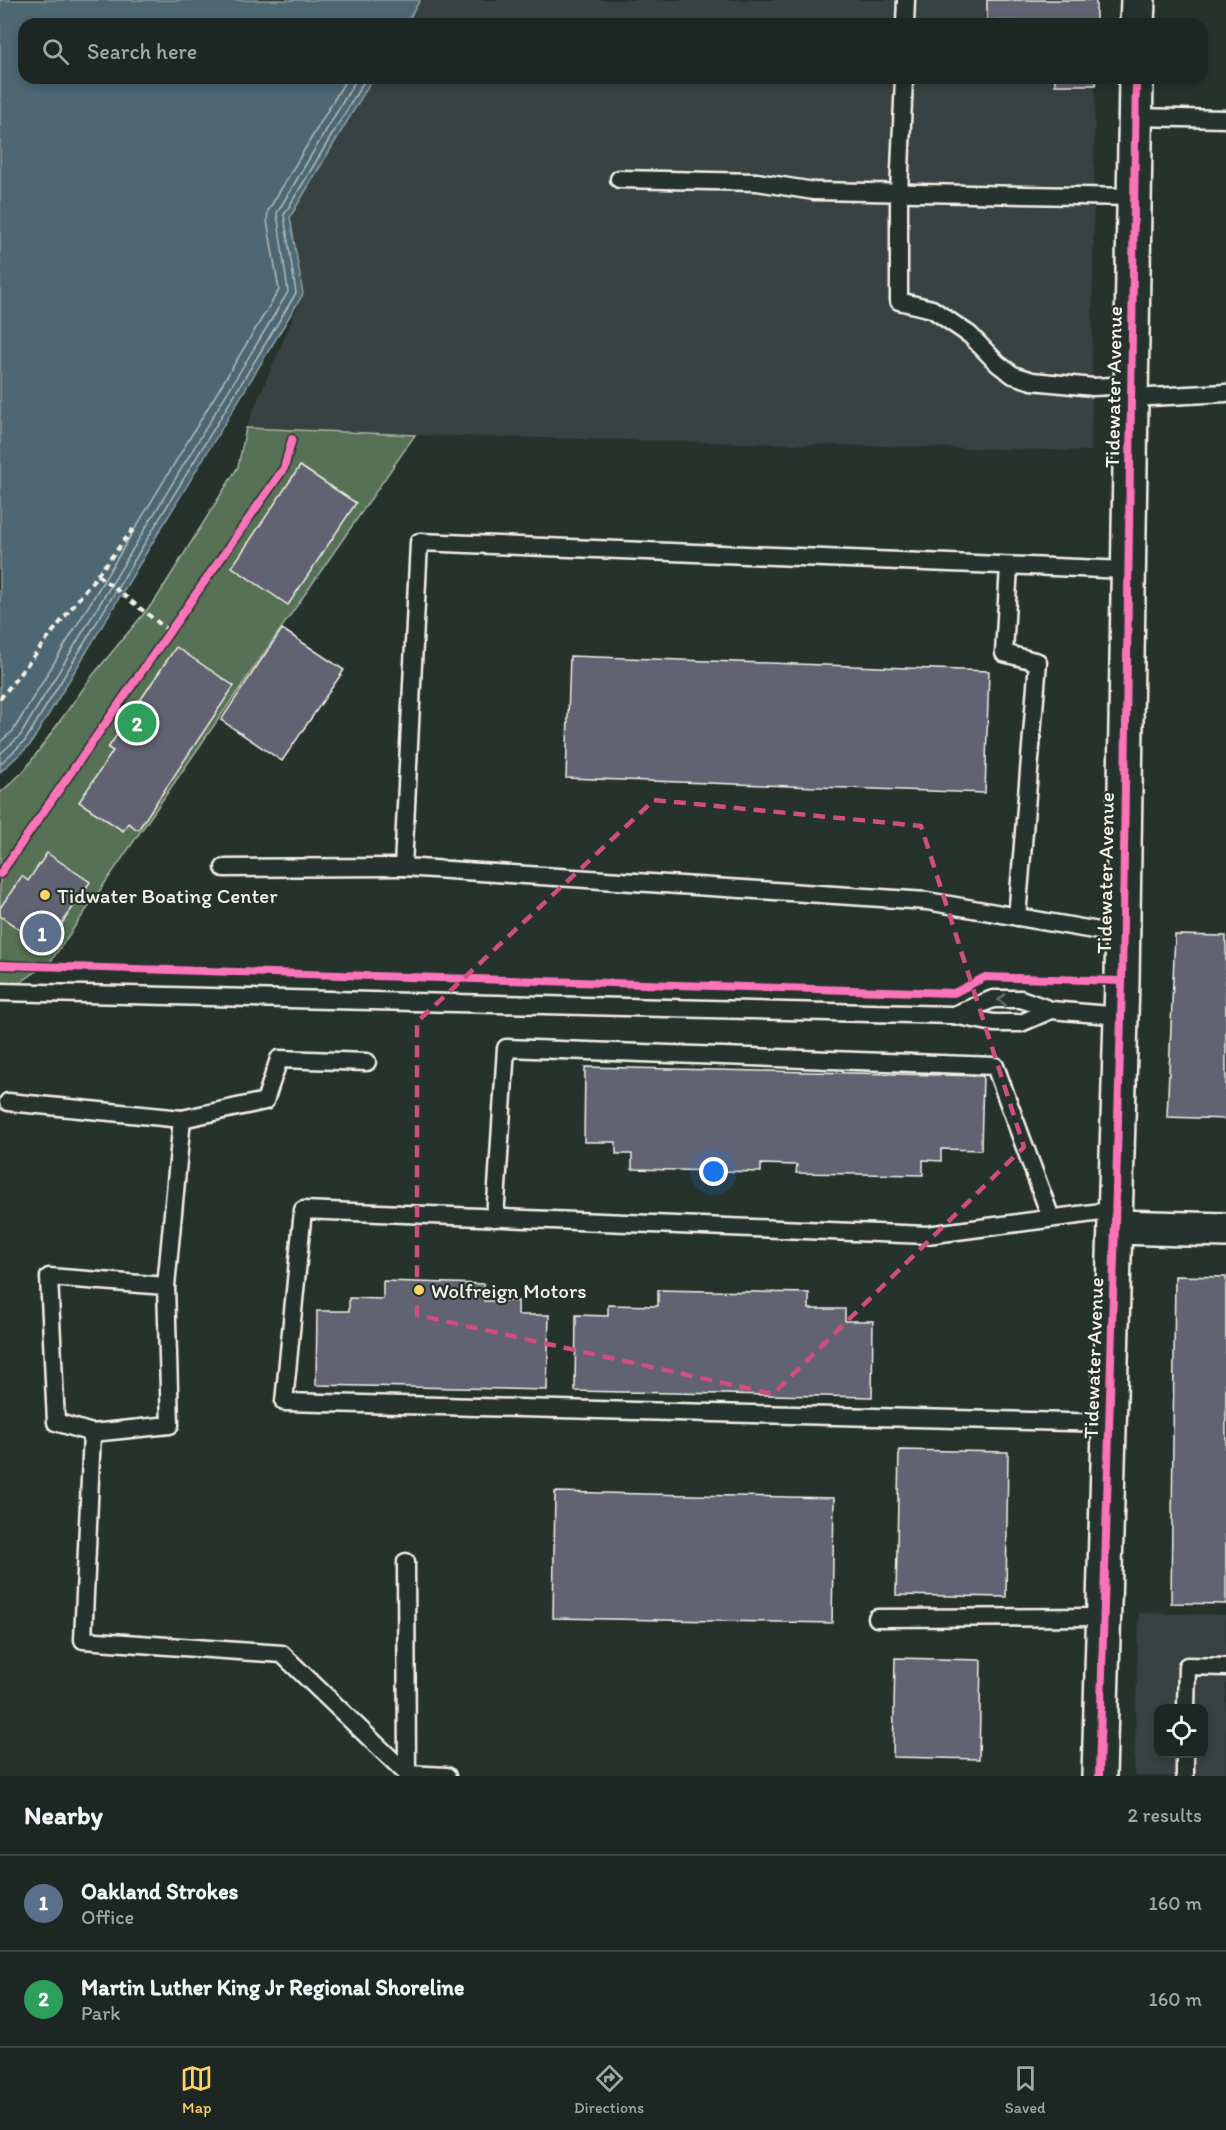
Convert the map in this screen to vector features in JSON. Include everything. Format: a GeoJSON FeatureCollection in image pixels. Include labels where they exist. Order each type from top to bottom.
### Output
{"type":"FeatureCollection","features":[{"type":"Feature","properties":{"kind":"street"},"geometry":{"type":"LineString","coordinates":[[1137,18],[1138,0]]}},
{"type":"Feature","properties":{"kind":"street","name":"Tidewater Avenue"},"geometry":{"type":"LineString","coordinates":[[1099,1776],[1121,1016],[1136,84]]}},
{"type":"Feature","properties":{"kind":"street"},"geometry":{"type":"LineString","coordinates":[[1116,1218],[1226,1230]]}},
{"type":"Feature","properties":{"kind":"lane"},"geometry":{"type":"LineString","coordinates":[[905,18],[906,0]]}},
{"type":"Feature","properties":{"kind":"lane"},"geometry":{"type":"LineString","coordinates":[[904,84],[899,193],[899,301],[932,309],[970,335],[998,364],[1013,375],[1032,381],[1131,392],[1226,393]]}},
{"type":"Feature","properties":{"kind":"lane"},"geometry":{"type":"LineString","coordinates":[[1136,117],[1226,119]]}},
{"type":"Feature","properties":{"kind":"lane"},"geometry":{"type":"LineString","coordinates":[[619,179],[757,182],[814,191],[1134,197]]}},
{"type":"Feature","properties":{"kind":"lane"},"geometry":{"type":"LineString","coordinates":[[403,867],[419,542],[1128,570]]}},
{"type":"Feature","properties":{"kind":"lane"},"geometry":{"type":"LineString","coordinates":[[1009,566],[1004,653],[1038,662],[1017,917]]}},
{"type":"Feature","properties":{"kind":"lane"},"geometry":{"type":"LineString","coordinates":[[224,868],[403,867],[927,901],[1122,935]]}},
{"type":"Feature","properties":{"kind":"lane"},"geometry":{"type":"LineString","coordinates":[[0,992],[953,1015],[994,1023],[1021,1023],[1051,1010]]}},
{"type":"Feature","properties":{"kind":"lane"},"geometry":{"type":"LineString","coordinates":[[953,1015],[993,999],[1021,999],[1051,1010],[1121,1016]]}},
{"type":"Feature","properties":{"kind":"lane"},"geometry":{"type":"LineString","coordinates":[[495,1218],[506,1048],[995,1066],[1051,1218]]}},
{"type":"Feature","properties":{"kind":"lane"},"geometry":{"type":"LineString","coordinates":[[8,1102],[182,1119],[265,1101],[279,1059],[367,1062]]}},
{"type":"Feature","properties":{"kind":"lane"},"geometry":{"type":"LineString","coordinates":[[166,1286],[49,1277],[56,1422],[92,1433],[170,1425],[166,1286],[182,1119]]}},
{"type":"Feature","properties":{"kind":"lane"},"geometry":{"type":"LineString","coordinates":[[1109,1423],[284,1401],[303,1210],[927,1235],[1051,1218],[1116,1218]]}},
{"type":"Feature","properties":{"kind":"lane"},"geometry":{"type":"LineString","coordinates":[[92,1433],[83,1640],[282,1654],[407,1774],[447,1776]]}},
{"type":"Feature","properties":{"kind":"lane"},"geometry":{"type":"LineString","coordinates":[[406,1562],[407,1774]]}},
{"type":"Feature","properties":{"kind":"lane"},"geometry":{"type":"LineString","coordinates":[[878,1618],[1103,1617]]}},
{"type":"Feature","properties":{"kind":"lane"},"geometry":{"type":"LineString","coordinates":[[1186,1704],[1187,1666],[1226,1667]]}},
{"type":"Feature","properties":{"kind":"lane"},"geometry":{"type":"LineString","coordinates":[[1185,1758],[1185,1776]]}},
{"type":"Feature","properties":{"kind":"path"},"geometry":{"type":"LineString","coordinates":[[0,699],[135,528]]}},
{"type":"Feature","properties":{"kind":"path"},"geometry":{"type":"LineString","coordinates":[[98,575],[168,631]]}},
{"type":"Feature","properties":{"kind":"highlighted area"},"geometry":{"type":"Polygon","coordinates":[[[654,800],[921,826],[1024,1147],[773,1394],[417,1315],[417,1022],[654,800]]]}},
{"type":"Feature","properties":{"kind":"shaded area"},"geometry":{"type":"Polygon","coordinates":[[[420,0],[1096,0],[1095,18],[410,18],[420,0]]]}},
{"type":"Feature","properties":{"kind":"shaded area"},"geometry":{"type":"Polygon","coordinates":[[[369,84],[1095,84],[1091,451],[415,435],[246,428],[303,294],[290,217],[369,84]]]}},
{"type":"Feature","properties":{"kind":"shaded area"},"geometry":{"type":"Polygon","coordinates":[[[1139,1613],[1226,1615],[1226,1776],[1134,1776],[1139,1613]]]}},
{"type":"Feature","properties":{"kind":"green space"},"geometry":{"type":"Polygon","coordinates":[[[246,428],[415,435],[51,961],[0,997],[0,793],[24,771],[93,675],[156,599],[238,467],[246,428]]]}},
{"type":"Feature","properties":{"kind":"water"},"geometry":{"type":"Polygon","coordinates":[[[0,0],[420,0],[410,18],[18,18],[18,84],[369,84],[290,217],[303,294],[30,745],[0,772],[0,0]]]}},
{"type":"Feature","properties":{"kind":"building"},"geometry":{"type":"Polygon","coordinates":[[[987,0],[1096,0],[1096,18],[987,18],[987,0]]]}},
{"type":"Feature","properties":{"kind":"building"},"geometry":{"type":"Polygon","coordinates":[[[1055,84],[1096,84],[1096,85],[1055,84]]]}},
{"type":"Feature","properties":{"kind":"building"},"geometry":{"type":"Polygon","coordinates":[[[300,466],[356,503],[288,605],[232,567],[300,466]]]}},
{"type":"Feature","properties":{"kind":"building"},"geometry":{"type":"Polygon","coordinates":[[[282,629],[344,670],[282,761],[221,720],[282,629]]]}},
{"type":"Feature","properties":{"kind":"building"},"geometry":{"type":"Polygon","coordinates":[[[176,647],[234,686],[138,830],[128,823],[123,831],[79,802],[113,751],[108,748],[176,647]]]}},
{"type":"Feature","properties":{"kind":"building"},"geometry":{"type":"Polygon","coordinates":[[[570,656],[989,671],[985,793],[566,778],[570,656]]]}},
{"type":"Feature","properties":{"kind":"building","name":"Tidwater Boating Center"},"geometry":{"type":"Polygon","coordinates":[[[47,853],[90,882],[46,947],[0,916],[0,908],[22,876],[28,881],[47,853]]]}},
{"type":"Feature","properties":{"kind":"building"},"geometry":{"type":"Polygon","coordinates":[[[1175,935],[1226,936],[1226,1119],[1167,1117],[1175,935]]]}},
{"type":"Feature","properties":{"kind":"building"},"geometry":{"type":"Polygon","coordinates":[[[585,1067],[983,1076],[981,1150],[941,1149],[941,1161],[923,1160],[923,1175],[796,1173],[797,1165],[761,1164],[761,1172],[632,1169],[632,1154],[616,1154],[616,1142],[584,1142],[585,1067]]]}},
{"type":"Feature","properties":{"kind":"building"},"geometry":{"type":"Polygon","coordinates":[[[1175,1276],[1226,1277],[1226,1604],[1171,1603],[1175,1276]]]}},
{"type":"Feature","properties":{"kind":"building"},"geometry":{"type":"Polygon","coordinates":[[[383,1281],[484,1284],[484,1301],[518,1301],[518,1315],[549,1315],[547,1390],[316,1385],[317,1311],[349,1311],[349,1298],[383,1299],[383,1281]]]}},
{"type":"Feature","properties":{"kind":"building"},"geometry":{"type":"Polygon","coordinates":[[[658,1290],[809,1293],[809,1309],[845,1309],[845,1321],[873,1321],[872,1397],[575,1391],[576,1315],[608,1316],[608,1305],[658,1306],[658,1290]]]}},
{"type":"Feature","properties":{"kind":"building"},"geometry":{"type":"Polygon","coordinates":[[[899,1450],[1008,1452],[1006,1597],[896,1595],[899,1450]]]}},
{"type":"Feature","properties":{"kind":"building"},"geometry":{"type":"Polygon","coordinates":[[[555,1492],[834,1498],[832,1623],[553,1618],[555,1492]]]}},
{"type":"Feature","properties":{"kind":"building"},"geometry":{"type":"Polygon","coordinates":[[[895,1658],[981,1660],[979,1759],[893,1757],[895,1658]]]}},
{"type":"Feature","properties":{"kind":"cycle path"},"geometry":{"type":"LineString","coordinates":[[1099,1776],[1122,981],[1136,84]]}},
{"type":"Feature","properties":{"kind":"cycle path"},"geometry":{"type":"LineString","coordinates":[[0,874],[284,468],[292,439]]}},
{"type":"Feature","properties":{"kind":"cycle path"},"geometry":{"type":"LineString","coordinates":[[0,965],[954,993],[985,977],[1122,981]]}},
{"type":"Feature","properties":{"kind":"place","name":"Martin Luther King Jr Regional Shoreline"},"geometry":{"type":"Point","coordinates":[137,723]}},
{"type":"Feature","properties":{"kind":"place","name":"Tidwater Boating Center"},"geometry":{"type":"Point","coordinates":[45,895]}},
{"type":"Feature","properties":{"kind":"place","name":"Oakland Strokes"},"geometry":{"type":"Point","coordinates":[42,933]}},
{"type":"Feature","properties":{"kind":"place","name":"Wolfreign Motors"},"geometry":{"type":"Point","coordinates":[419,1290]}}]}
